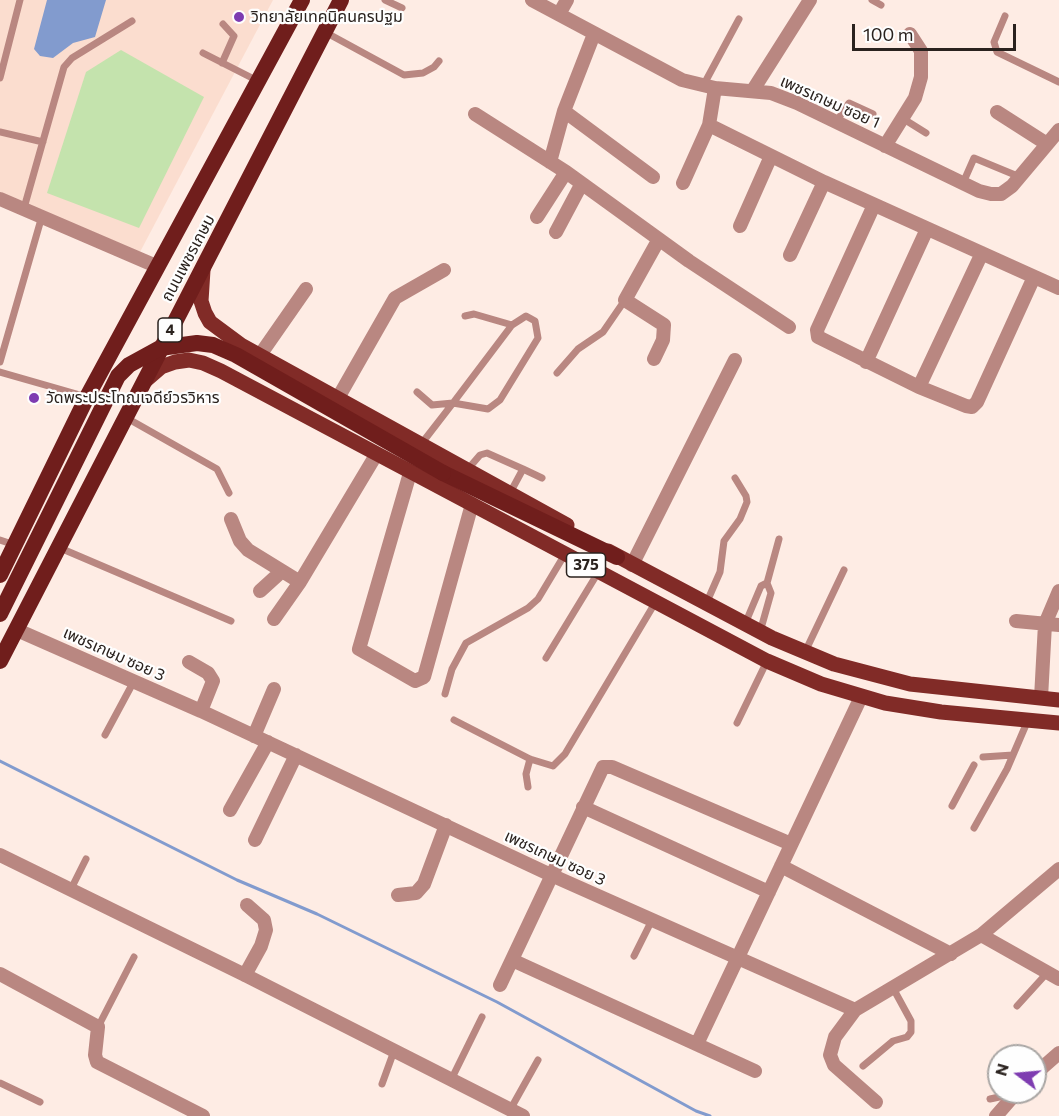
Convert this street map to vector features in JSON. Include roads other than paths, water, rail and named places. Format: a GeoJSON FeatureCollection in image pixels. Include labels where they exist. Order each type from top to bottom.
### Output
{"type":"FeatureCollection","features":[{"type":"Feature","properties":{"kind":"highway","name":"ถนนเพชรเกษม"},"geometry":{"type":"LineString","coordinates":[[0,575],[8,543],[302,0]]}},
{"type":"Feature","properties":{"kind":"highway","name":"ถนนเพชรเกษม"},"geometry":{"type":"LineString","coordinates":[[0,661],[341,0]]}},
{"type":"Feature","properties":{"kind":"highway"},"geometry":{"type":"LineString","coordinates":[[0,614],[118,376],[137,359],[160,348],[197,343],[213,345],[236,355],[443,473],[617,557]]}},
{"type":"Feature","properties":{"kind":"main road","name":"375"},"geometry":{"type":"LineString","coordinates":[[203,267],[201,301],[210,322],[222,331],[260,355],[510,493],[617,557],[760,632],[843,667],[910,684],[1059,700]]}},
{"type":"Feature","properties":{"kind":"main road"},"geometry":{"type":"LineString","coordinates":[[203,363],[206,347],[222,331]]}},
{"type":"Feature","properties":{"kind":"main road","name":"375"},"geometry":{"type":"LineString","coordinates":[[140,387],[152,374],[175,362],[203,363],[767,661],[861,697],[941,712],[1059,723]]}},
{"type":"Feature","properties":{"kind":"street","name":"เพชรเกษม ซอย 1"},"geometry":{"type":"LineString","coordinates":[[532,0],[675,77],[709,87],[753,90],[797,103],[963,183],[991,194],[1001,194],[1020,177],[1059,130]]}},
{"type":"Feature","properties":{"kind":"street"},"geometry":{"type":"LineString","coordinates":[[559,14],[567,0]]}},
{"type":"Feature","properties":{"kind":"street"},"geometry":{"type":"LineString","coordinates":[[753,90],[810,0]]}},
{"type":"Feature","properties":{"kind":"street"},"geometry":{"type":"LineString","coordinates":[[550,162],[564,111],[594,34]]}},
{"type":"Feature","properties":{"kind":"street"},"geometry":{"type":"LineString","coordinates":[[885,146],[915,98],[921,77],[921,51],[910,34]]}},
{"type":"Feature","properties":{"kind":"street"},"geometry":{"type":"LineString","coordinates":[[682,183],[709,125],[709,87]]}},
{"type":"Feature","properties":{"kind":"street"},"geometry":{"type":"LineString","coordinates":[[564,111],[653,177]]}},
{"type":"Feature","properties":{"kind":"street"},"geometry":{"type":"LineString","coordinates":[[997,112],[1047,144]]}},
{"type":"Feature","properties":{"kind":"street"},"geometry":{"type":"LineString","coordinates":[[475,114],[566,172],[658,239],[789,327]]}},
{"type":"Feature","properties":{"kind":"street"},"geometry":{"type":"LineString","coordinates":[[709,125],[824,182],[1059,288]]}},
{"type":"Feature","properties":{"kind":"street"},"geometry":{"type":"LineString","coordinates":[[740,226],[771,156]]}},
{"type":"Feature","properties":{"kind":"street"},"geometry":{"type":"LineString","coordinates":[[537,217],[566,172]]}},
{"type":"Feature","properties":{"kind":"street"},"geometry":{"type":"LineString","coordinates":[[790,255],[824,182]]}},
{"type":"Feature","properties":{"kind":"street"},"geometry":{"type":"LineString","coordinates":[[556,232],[581,185]]}},
{"type":"Feature","properties":{"kind":"street"},"geometry":{"type":"LineString","coordinates":[[0,199],[156,267]]}},
{"type":"Feature","properties":{"kind":"street"},"geometry":{"type":"LineString","coordinates":[[874,205],[817,330],[821,341],[919,387],[966,406],[972,406],[977,402],[1034,277]]}},
{"type":"Feature","properties":{"kind":"street"},"geometry":{"type":"LineString","coordinates":[[866,362],[927,229]]}},
{"type":"Feature","properties":{"kind":"street"},"geometry":{"type":"LineString","coordinates":[[654,359],[663,340],[664,325],[625,300],[658,239]]}},
{"type":"Feature","properties":{"kind":"street"},"geometry":{"type":"LineString","coordinates":[[919,387],[982,253]]}},
{"type":"Feature","properties":{"kind":"street"},"geometry":{"type":"LineString","coordinates":[[338,398],[395,298],[444,270]]}},
{"type":"Feature","properties":{"kind":"street"},"geometry":{"type":"LineString","coordinates":[[260,355],[306,289]]}},
{"type":"Feature","properties":{"kind":"street"},"geometry":{"type":"LineString","coordinates":[[632,565],[735,360]]}},
{"type":"Feature","properties":{"kind":"street"},"geometry":{"type":"LineString","coordinates":[[274,619],[300,582],[376,455]]}},
{"type":"Feature","properties":{"kind":"street"},"geometry":{"type":"LineString","coordinates":[[410,473],[359,648],[415,681],[424,677],[472,504]]}},
{"type":"Feature","properties":{"kind":"street"},"geometry":{"type":"LineString","coordinates":[[231,519],[240,542],[248,550],[300,582]]}},
{"type":"Feature","properties":{"kind":"street"},"geometry":{"type":"LineString","coordinates":[[260,591],[282,571]]}},
{"type":"Feature","properties":{"kind":"street"},"geometry":{"type":"LineString","coordinates":[[1041,698],[1059,591]]}},
{"type":"Feature","properties":{"kind":"street"},"geometry":{"type":"LineString","coordinates":[[1016,621],[1052,625]]}},
{"type":"Feature","properties":{"kind":"street","name":"เพชรเกษม ซอย 3"},"geometry":{"type":"LineString","coordinates":[[16,630],[135,681],[551,875],[855,1010]]}},
{"type":"Feature","properties":{"kind":"street"},"geometry":{"type":"LineString","coordinates":[[189,662],[208,673],[213,681],[201,711]]}},
{"type":"Feature","properties":{"kind":"street"},"geometry":{"type":"LineString","coordinates":[[254,735],[274,689]]}},
{"type":"Feature","properties":{"kind":"street"},"geometry":{"type":"LineString","coordinates":[[697,1044],[861,697]]}},
{"type":"Feature","properties":{"kind":"street"},"geometry":{"type":"LineString","coordinates":[[230,810],[268,742]]}},
{"type":"Feature","properties":{"kind":"street"},"geometry":{"type":"LineString","coordinates":[[255,840],[296,755]]}},
{"type":"Feature","properties":{"kind":"street"},"geometry":{"type":"LineString","coordinates":[[500,985],[600,770],[606,766],[791,844]]}},
{"type":"Feature","properties":{"kind":"street"},"geometry":{"type":"LineString","coordinates":[[583,807],[769,892]]}},
{"type":"Feature","properties":{"kind":"street"},"geometry":{"type":"LineString","coordinates":[[399,895],[408,896],[416,893],[424,884],[446,825]]}},
{"type":"Feature","properties":{"kind":"street"},"geometry":{"type":"LineString","coordinates":[[0,855],[245,975],[451,1080],[508,1113],[523,1116]]}},
{"type":"Feature","properties":{"kind":"street"},"geometry":{"type":"LineString","coordinates":[[781,866],[951,954]]}},
{"type":"Feature","properties":{"kind":"street"},"geometry":{"type":"LineString","coordinates":[[876,1102],[831,1062],[831,1045],[855,1010],[981,935],[1059,869]]}},
{"type":"Feature","properties":{"kind":"street"},"geometry":{"type":"LineString","coordinates":[[245,975],[261,946],[266,930],[264,920],[247,905]]}},
{"type":"Feature","properties":{"kind":"street"},"geometry":{"type":"LineString","coordinates":[[981,935],[1053,976]]}},
{"type":"Feature","properties":{"kind":"street"},"geometry":{"type":"LineString","coordinates":[[512,960],[754,1071]]}},
{"type":"Feature","properties":{"kind":"street"},"geometry":{"type":"LineString","coordinates":[[0,974],[98,1027],[95,1054],[98,1062],[203,1116]]}},
{"type":"Feature","properties":{"kind":"street"},"geometry":{"type":"LineString","coordinates":[[1047,1064],[1059,1053]]}},
{"type":"Feature","properties":{"kind":"street"},"geometry":{"type":"LineString","coordinates":[[996,1116],[1006,1104]]}},
{"type":"Feature","properties":{"kind":"lane"},"geometry":{"type":"LineString","coordinates":[[0,78],[20,0]]}},
{"type":"Feature","properties":{"kind":"lane"},"geometry":{"type":"LineString","coordinates":[[385,0],[402,8]]}},
{"type":"Feature","properties":{"kind":"lane"},"geometry":{"type":"LineString","coordinates":[[872,0],[881,5]]}},
{"type":"Feature","properties":{"kind":"lane"},"geometry":{"type":"LineString","coordinates":[[1005,16],[994,42],[997,52],[1059,82]]}},
{"type":"Feature","properties":{"kind":"lane"},"geometry":{"type":"LineString","coordinates":[[709,87],[739,19]]}},
{"type":"Feature","properties":{"kind":"lane"},"geometry":{"type":"LineString","coordinates":[[24,208],[64,67],[72,58],[132,21]]}},
{"type":"Feature","properties":{"kind":"lane"},"geometry":{"type":"LineString","coordinates":[[222,63],[234,36],[223,24]]}},
{"type":"Feature","properties":{"kind":"lane"},"geometry":{"type":"LineString","coordinates":[[325,32],[404,75],[423,73],[439,61]]}},
{"type":"Feature","properties":{"kind":"lane"},"geometry":{"type":"LineString","coordinates":[[203,53],[258,81]]}},
{"type":"Feature","properties":{"kind":"lane"},"geometry":{"type":"LineString","coordinates":[[836,122],[849,103],[873,114]]}},
{"type":"Feature","properties":{"kind":"lane"},"geometry":{"type":"LineString","coordinates":[[902,118],[926,133]]}},
{"type":"Feature","properties":{"kind":"lane"},"geometry":{"type":"LineString","coordinates":[[0,132],[43,142]]}},
{"type":"Feature","properties":{"kind":"lane"},"geometry":{"type":"LineString","coordinates":[[963,183],[974,158],[1020,177]]}},
{"type":"Feature","properties":{"kind":"lane"},"geometry":{"type":"LineString","coordinates":[[0,362],[42,216]]}},
{"type":"Feature","properties":{"kind":"lane"},"geometry":{"type":"LineString","coordinates":[[557,373],[578,349],[603,332],[625,300]]}},
{"type":"Feature","properties":{"kind":"lane"},"geometry":{"type":"LineString","coordinates":[[465,316],[474,314],[513,325]]}},
{"type":"Feature","properties":{"kind":"lane"},"geometry":{"type":"LineString","coordinates":[[417,392],[432,405],[453,403],[488,409],[500,400],[538,338],[535,321],[526,316],[513,325],[453,403],[422,443]]}},
{"type":"Feature","properties":{"kind":"lane"},"geometry":{"type":"LineString","coordinates":[[0,372],[87,397]]}},
{"type":"Feature","properties":{"kind":"lane"},"geometry":{"type":"LineString","coordinates":[[125,417],[217,469],[229,493]]}},
{"type":"Feature","properties":{"kind":"lane"},"geometry":{"type":"LineString","coordinates":[[468,469],[480,455],[487,453],[542,478]]}},
{"type":"Feature","properties":{"kind":"lane"},"geometry":{"type":"LineString","coordinates":[[510,493],[523,469]]}},
{"type":"Feature","properties":{"kind":"lane"},"geometry":{"type":"LineString","coordinates":[[706,604],[720,572],[724,541],[740,519],[747,502],[735,478]]}},
{"type":"Feature","properties":{"kind":"lane"},"geometry":{"type":"LineString","coordinates":[[760,632],[771,592],[767,583],[779,539]]}},
{"type":"Feature","properties":{"kind":"lane"},"geometry":{"type":"LineString","coordinates":[[57,547],[231,621]]}},
{"type":"Feature","properties":{"kind":"lane"},"geometry":{"type":"LineString","coordinates":[[445,694],[452,669],[466,643],[528,608],[538,599],[566,554]]}},
{"type":"Feature","properties":{"kind":"lane"},"geometry":{"type":"LineString","coordinates":[[804,652],[844,570]]}},
{"type":"Feature","properties":{"kind":"lane"},"geometry":{"type":"LineString","coordinates":[[546,658],[599,571]]}},
{"type":"Feature","properties":{"kind":"lane"},"geometry":{"type":"LineString","coordinates":[[745,624],[761,586],[767,583]]}},
{"type":"Feature","properties":{"kind":"lane"},"geometry":{"type":"LineString","coordinates":[[454,720],[547,766],[559,762],[656,601]]}},
{"type":"Feature","properties":{"kind":"lane"},"geometry":{"type":"LineString","coordinates":[[737,723],[767,661]]}},
{"type":"Feature","properties":{"kind":"lane"},"geometry":{"type":"LineString","coordinates":[[105,735],[135,681]]}},
{"type":"Feature","properties":{"kind":"lane"},"geometry":{"type":"LineString","coordinates":[[974,828],[1013,755],[1028,720]]}},
{"type":"Feature","properties":{"kind":"lane"},"geometry":{"type":"LineString","coordinates":[[983,757],[1013,755]]}},
{"type":"Feature","properties":{"kind":"lane"},"geometry":{"type":"LineString","coordinates":[[528,787],[526,774],[530,759]]}},
{"type":"Feature","properties":{"kind":"lane"},"geometry":{"type":"LineString","coordinates":[[952,806],[974,765]]}},
{"type":"Feature","properties":{"kind":"lane"},"geometry":{"type":"LineString","coordinates":[[71,889],[86,859]]}},
{"type":"Feature","properties":{"kind":"lane"},"geometry":{"type":"LineString","coordinates":[[634,956],[652,920]]}},
{"type":"Feature","properties":{"kind":"lane"},"geometry":{"type":"LineString","coordinates":[[98,1027],[134,957]]}},
{"type":"Feature","properties":{"kind":"lane"},"geometry":{"type":"LineString","coordinates":[[1017,1006],[1053,976]]}},
{"type":"Feature","properties":{"kind":"lane"},"geometry":{"type":"LineString","coordinates":[[863,1066],[893,1041],[907,1037],[911,1032],[911,1021],[893,988]]}},
{"type":"Feature","properties":{"kind":"lane"},"geometry":{"type":"LineString","coordinates":[[451,1080],[482,1017]]}},
{"type":"Feature","properties":{"kind":"lane"},"geometry":{"type":"LineString","coordinates":[[382,1084],[394,1051]]}},
{"type":"Feature","properties":{"kind":"lane"},"geometry":{"type":"LineString","coordinates":[[508,1113],[538,1060]]}},
{"type":"Feature","properties":{"kind":"lane"},"geometry":{"type":"LineString","coordinates":[[0,1083],[40,1102]]}},
{"type":"Feature","properties":{"kind":"water"},"geometry":{"type":"Polygon","coordinates":[[[47,0],[106,0],[95,37],[73,43],[53,58],[40,56],[34,49],[47,0]]]}},
{"type":"Feature","properties":{"kind":"waterway"},"geometry":{"type":"LineString","coordinates":[[0,761],[237,880],[317,914],[497,1002],[696,1111],[710,1116]]}},
{"type":"Feature","properties":{"kind":"place","name":"วิทยาลัยเทคนิคนครปฐม"},"geometry":{"type":"Point","coordinates":[239,17]}},
{"type":"Feature","properties":{"kind":"place","name":"วัดพระประโทณเจดีย์วรวิหาร"},"geometry":{"type":"Point","coordinates":[34,398]}}]}
